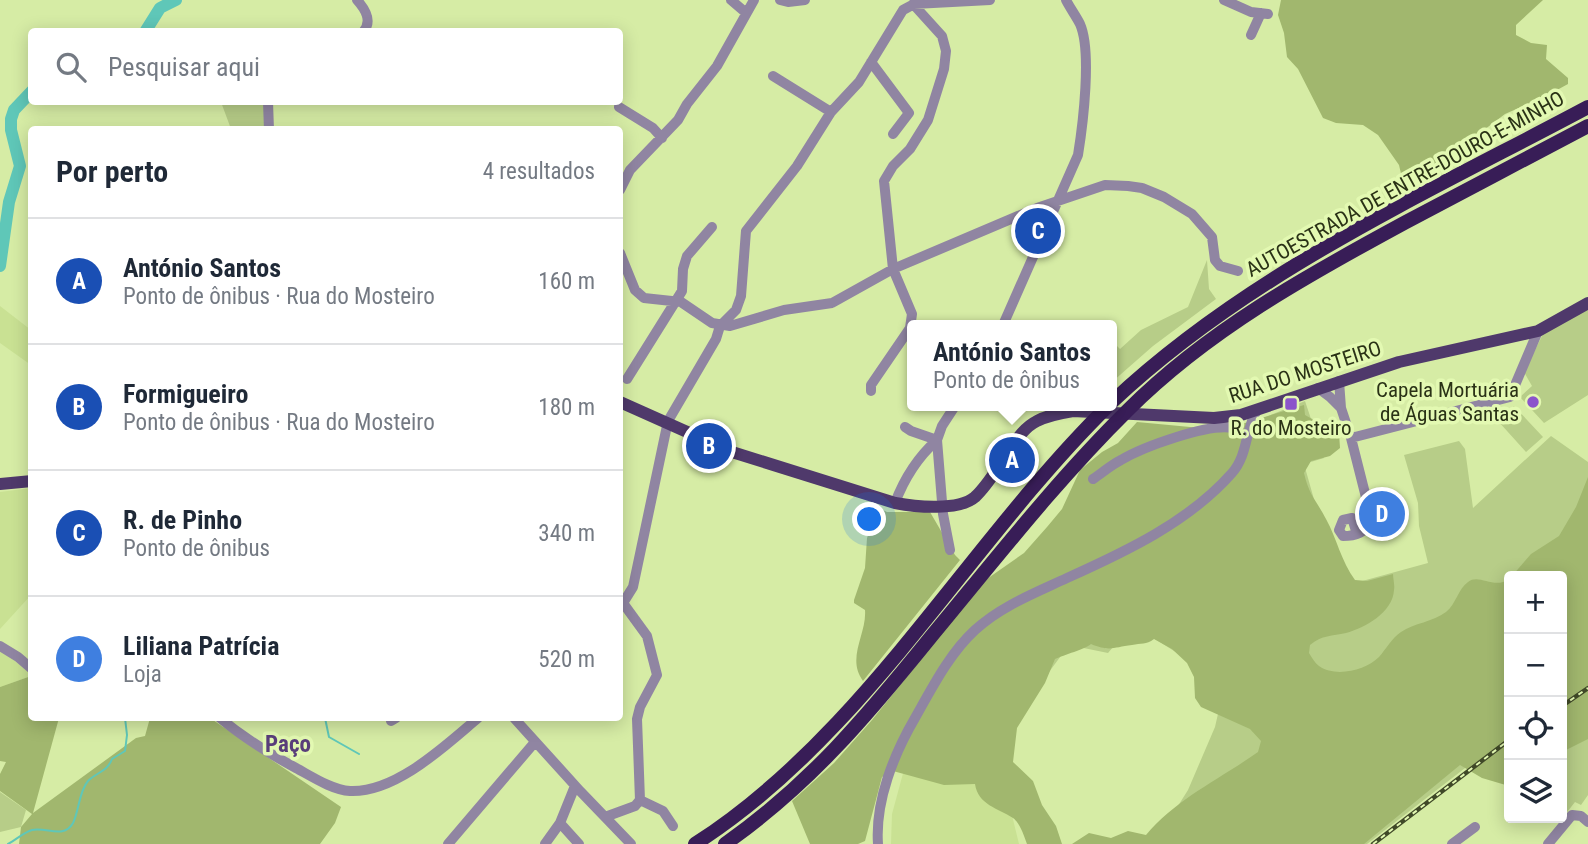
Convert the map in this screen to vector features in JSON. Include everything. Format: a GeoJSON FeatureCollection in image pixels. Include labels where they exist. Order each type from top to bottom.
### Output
{"type":"FeatureCollection","features":[{"type":"Feature","properties":{"kind":"highway","name":"AUTOESTRADA DE ENTRE-DOURO-E-MINHO"},"geometry":{"type":"LineString","coordinates":[[1117,398],[1189,336],[1278,275],[1347,235],[1588,107]]}},
{"type":"Feature","properties":{"kind":"highway","name":"AUTOESTRADA DE ENTRE-DOURO-E-MINHO"},"geometry":{"type":"LineString","coordinates":[[725,844],[789,795],[837,748],[1034,512],[1130,408],[1217,336],[1294,284],[1588,126]]}},
{"type":"Feature","properties":{"kind":"highway","name":"AUTOESTRADA DE ENTRE-DOURO-E-MINHO"},"geometry":{"type":"LineString","coordinates":[[695,844],[772,788],[821,741],[1035,485],[1103,411]]}},
{"type":"Feature","properties":{"kind":"main road","name":"RUA DO MOSTEIRO"},"geometry":{"type":"LineString","coordinates":[[623,403],[732,452],[895,503],[916,507],[944,506],[961,504],[976,496],[1019,435],[1035,422],[1051,415],[1073,411],[1214,418],[1241,415],[1399,362],[1538,331],[1588,303]]}},
{"type":"Feature","properties":{"kind":"main road"},"geometry":{"type":"LineString","coordinates":[[0,484],[28,481]]}},
{"type":"Feature","properties":{"kind":"street"},"geometry":{"type":"LineString","coordinates":[[357,0],[367,15],[366,28]]}},
{"type":"Feature","properties":{"kind":"street"},"geometry":{"type":"LineString","coordinates":[[731,0],[745,12]]}},
{"type":"Feature","properties":{"kind":"street"},"geometry":{"type":"LineString","coordinates":[[623,184],[630,170],[678,120],[716,66],[754,0]]}},
{"type":"Feature","properties":{"kind":"street"},"geometry":{"type":"LineString","coordinates":[[780,0],[805,0]]}},
{"type":"Feature","properties":{"kind":"street"},"geometry":{"type":"LineString","coordinates":[[623,601],[633,587],[667,425],[716,338],[720,326],[736,310],[741,296],[746,231],[797,166],[831,112],[859,82],[903,9],[912,1],[990,0]]}},
{"type":"Feature","properties":{"kind":"street"},"geometry":{"type":"LineString","coordinates":[[1005,320],[1078,155],[1082,131],[1086,46],[1080,25],[1066,0]]}},
{"type":"Feature","properties":{"kind":"street"},"geometry":{"type":"LineString","coordinates":[[1224,0],[1243,9],[1264,14],[1251,35]]}},
{"type":"Feature","properties":{"kind":"street"},"geometry":{"type":"LineString","coordinates":[[912,1],[942,36],[946,51],[935,104],[921,133],[884,181],[893,269],[912,320]]}},
{"type":"Feature","properties":{"kind":"street"},"geometry":{"type":"LineString","coordinates":[[871,62],[909,113],[893,134]]}},
{"type":"Feature","properties":{"kind":"street"},"geometry":{"type":"LineString","coordinates":[[773,76],[831,112]]}},
{"type":"Feature","properties":{"kind":"street"},"geometry":{"type":"LineString","coordinates":[[268,105],[269,126]]}},
{"type":"Feature","properties":{"kind":"street"},"geometry":{"type":"LineString","coordinates":[[619,107],[653,128],[662,138]]}},
{"type":"Feature","properties":{"kind":"street"},"geometry":{"type":"LineString","coordinates":[[623,260],[638,294],[652,300],[676,301],[720,326],[730,326],[784,310],[832,303],[893,269],[1105,185],[1142,188],[1164,197],[1192,214],[1212,237],[1215,260],[1220,267],[1238,271]]}},
{"type":"Feature","properties":{"kind":"street"},"geometry":{"type":"LineString","coordinates":[[627,379],[682,291],[682,269],[687,256],[712,227]]}},
{"type":"Feature","properties":{"kind":"street"},"geometry":{"type":"LineString","coordinates":[[1351,438],[1488,404],[1512,394],[1538,331]]}},
{"type":"Feature","properties":{"kind":"street"},"geometry":{"type":"LineString","coordinates":[[870,391],[885,362],[907,332]]}},
{"type":"Feature","properties":{"kind":"street"},"geometry":{"type":"LineString","coordinates":[[1339,381],[1340,408],[1351,438],[1372,521],[1366,530],[1357,534]]}},
{"type":"Feature","properties":{"kind":"street"},"geometry":{"type":"LineString","coordinates":[[1318,388],[1340,408]]}},
{"type":"Feature","properties":{"kind":"street"},"geometry":{"type":"LineString","coordinates":[[878,844],[884,792],[896,756],[918,713],[961,645],[976,629],[1006,606],[1103,561],[1174,522],[1209,495],[1232,473],[1243,454],[1246,435],[1256,410]]}},
{"type":"Feature","properties":{"kind":"street"},"geometry":{"type":"LineString","coordinates":[[895,503],[901,488],[937,440],[952,411]]}},
{"type":"Feature","properties":{"kind":"street"},"geometry":{"type":"LineString","coordinates":[[1241,415],[1239,425],[1246,435]]}},
{"type":"Feature","properties":{"kind":"street"},"geometry":{"type":"LineString","coordinates":[[1214,418],[1246,435]]}},
{"type":"Feature","properties":{"kind":"street"},"geometry":{"type":"LineString","coordinates":[[905,427],[937,440]]}},
{"type":"Feature","properties":{"kind":"street"},"geometry":{"type":"LineString","coordinates":[[1093,479],[1139,451],[1208,428],[1233,428]]}},
{"type":"Feature","properties":{"kind":"street"},"geometry":{"type":"LineString","coordinates":[[937,440],[943,514],[950,550]]}},
{"type":"Feature","properties":{"kind":"street"},"geometry":{"type":"LineString","coordinates":[[605,817],[635,806],[640,800],[637,719],[640,707],[657,675],[647,636],[623,606]]}},
{"type":"Feature","properties":{"kind":"street"},"geometry":{"type":"LineString","coordinates":[[0,646],[28,666]]}},
{"type":"Feature","properties":{"kind":"street"},"geometry":{"type":"LineString","coordinates":[[224,721],[247,741],[268,753],[325,782],[351,791],[379,786],[424,764],[474,721]]}},
{"type":"Feature","properties":{"kind":"street"},"geometry":{"type":"LineString","coordinates":[[517,721],[631,844]]}},
{"type":"Feature","properties":{"kind":"street"},"geometry":{"type":"LineString","coordinates":[[448,844],[535,742]]}},
{"type":"Feature","properties":{"kind":"street"},"geometry":{"type":"LineString","coordinates":[[545,844],[560,823],[575,786]]}},
{"type":"Feature","properties":{"kind":"street"},"geometry":{"type":"LineString","coordinates":[[640,800],[663,811],[673,826]]}},
{"type":"Feature","properties":{"kind":"street"},"geometry":{"type":"LineString","coordinates":[[1548,844],[1572,816],[1581,816],[1588,821]]}},
{"type":"Feature","properties":{"kind":"street"},"geometry":{"type":"LineString","coordinates":[[560,823],[579,844]]}},
{"type":"Feature","properties":{"kind":"street"},"geometry":{"type":"LineString","coordinates":[[1452,844],[1475,827]]}},
{"type":"Feature","properties":{"kind":"street"},"geometry":{"type":"LineString","coordinates":[[616,829],[617,844]]}},
{"type":"Feature","properties":{"kind":"shaded area"},"geometry":{"type":"Polygon","coordinates":[[[1281,0],[1543,0],[1516,25],[1516,35],[1531,43],[1547,45],[1546,59],[1568,78],[1568,84],[1505,114],[1447,158],[1407,183],[1402,178],[1399,165],[1378,135],[1363,125],[1336,123],[1323,118],[1298,69],[1287,57],[1278,15],[1281,0]]]}},
{"type":"Feature","properties":{"kind":"shaded area"},"geometry":{"type":"Polygon","coordinates":[[[222,105],[265,105],[266,126],[230,126],[222,105]]]}},
{"type":"Feature","properties":{"kind":"shaded area"},"geometry":{"type":"Polygon","coordinates":[[[1207,260],[1209,289],[1216,299],[1153,346],[1117,378],[1117,346],[1120,349],[1141,330],[1188,307],[1207,260]]]}},
{"type":"Feature","properties":{"kind":"shaded area"},"geometry":{"type":"Polygon","coordinates":[[[0,306],[28,328],[28,363],[0,343],[0,306]]]}},
{"type":"Feature","properties":{"kind":"shaded area"},"geometry":{"type":"Polygon","coordinates":[[[1588,309],[1588,395],[1544,423],[1520,397],[1532,386],[1524,372],[1543,334],[1588,309]]]}},
{"type":"Feature","properties":{"kind":"shaded area"},"geometry":{"type":"Polygon","coordinates":[[[1305,401],[1324,458],[1304,464],[1319,517],[1355,583],[1428,563],[1419,526],[1418,503],[1404,455],[1459,441],[1465,449],[1473,508],[1551,436],[1588,462],[1588,678],[1567,596],[1567,571],[1504,571],[1504,738],[1367,844],[1154,844],[1188,790],[1215,727],[1225,683],[1147,634],[1119,640],[1108,653],[1069,645],[995,745],[956,677],[1261,419],[1305,401]]]}},
{"type":"Feature","properties":{"kind":"shaded area"},"geometry":{"type":"Polygon","coordinates":[[[1304,405],[1305,415],[1314,420],[1331,423],[1339,433],[1340,448],[1330,456],[1311,461],[1304,473],[1306,481],[1355,580],[1367,581],[1393,574],[1394,586],[1389,605],[1377,618],[1353,631],[1327,636],[1310,645],[1309,653],[1318,665],[1326,670],[1342,672],[1367,666],[1379,657],[1401,632],[1446,612],[1472,580],[1504,582],[1504,785],[1482,778],[1460,765],[1364,844],[1072,844],[1089,833],[1111,838],[1128,831],[1146,835],[1185,800],[1258,752],[1261,741],[1250,729],[1201,707],[1195,698],[1194,677],[1187,663],[1172,649],[1154,639],[1146,643],[1112,648],[1091,644],[1055,659],[1045,683],[1017,728],[1013,762],[1033,781],[1062,844],[1027,844],[1015,820],[984,801],[975,784],[944,785],[893,771],[882,777],[865,841],[858,844],[810,844],[792,801],[834,763],[872,720],[984,581],[1024,553],[1047,527],[1062,509],[1080,470],[1118,443],[1137,422],[1222,430],[1304,405]]]}},
{"type":"Feature","properties":{"kind":"shaded area"},"geometry":{"type":"Polygon","coordinates":[[[1514,406],[1543,437],[1526,452],[1498,421],[1514,406]]]}},
{"type":"Feature","properties":{"kind":"shaded area"},"geometry":{"type":"Polygon","coordinates":[[[1588,477],[1588,739],[1567,750],[1567,571],[1516,571],[1531,554],[1559,536],[1576,507],[1588,477]]]}},
{"type":"Feature","properties":{"kind":"shaded area"},"geometry":{"type":"Polygon","coordinates":[[[28,488],[28,598],[0,629],[0,492],[28,488]]]}},
{"type":"Feature","properties":{"kind":"shaded area"},"geometry":{"type":"Polygon","coordinates":[[[881,509],[887,512],[930,512],[960,560],[863,681],[856,664],[865,610],[854,603],[854,600],[865,568],[867,538],[881,509]]]}},
{"type":"Feature","properties":{"kind":"shaded area"},"geometry":{"type":"Polygon","coordinates":[[[0,649],[28,672],[28,677],[0,687],[0,649]]]}},
{"type":"Feature","properties":{"kind":"shaded area"},"geometry":{"type":"Polygon","coordinates":[[[28,677],[28,721],[58,721],[33,813],[136,738],[145,736],[149,721],[214,721],[341,807],[335,823],[320,844],[19,844],[21,827],[32,814],[0,791],[0,774],[6,762],[0,761],[0,687],[28,677]]]}},
{"type":"Feature","properties":{"kind":"shaded area"},"geometry":{"type":"Polygon","coordinates":[[[1588,693],[1588,795],[1581,805],[1575,802],[1567,812],[1567,760],[1567,708],[1588,693]]]}},
{"type":"Feature","properties":{"kind":"shaded area"},"geometry":{"type":"Polygon","coordinates":[[[995,745],[1019,844],[891,844],[892,814],[905,766],[995,745]]]}},
{"type":"Feature","properties":{"kind":"shaded area"},"geometry":{"type":"Polygon","coordinates":[[[0,792],[26,810],[21,827],[0,832],[0,792]]]}},
{"type":"Feature","properties":{"kind":"waterway"},"geometry":{"type":"LineString","coordinates":[[148,28],[160,8],[176,0]]}},
{"type":"Feature","properties":{"kind":"waterway"},"geometry":{"type":"LineString","coordinates":[[0,266],[9,202],[20,166],[11,119],[14,110],[28,95]]}},
{"type":"Feature","properties":{"kind":"waterway"},"geometry":{"type":"LineString","coordinates":[[8,844],[32,830],[60,831],[69,828],[88,781],[125,751],[125,721]]}},
{"type":"Feature","properties":{"kind":"waterway"},"geometry":{"type":"LineString","coordinates":[[326,721],[329,737],[359,754]]}},
{"type":"Feature","properties":{"kind":"railway"},"geometry":{"type":"LineString","coordinates":[[1567,703],[1588,688]]}},
{"type":"Feature","properties":{"kind":"railway"},"geometry":{"type":"LineString","coordinates":[[1373,844],[1504,744]]}},
{"type":"Feature","properties":{"kind":"place","name":"R. de Pinho"},"geometry":{"type":"Point","coordinates":[1038,231]}},
{"type":"Feature","properties":{"kind":"place","name":"Capela Mortuária de Águas Santas"},"geometry":{"type":"Point","coordinates":[1533,402]}},
{"type":"Feature","properties":{"kind":"place","name":"R. do Mosteiro"},"geometry":{"type":"Point","coordinates":[1291,404]}},
{"type":"Feature","properties":{"kind":"place","name":"Formigueiro"},"geometry":{"type":"Point","coordinates":[709,446]}},
{"type":"Feature","properties":{"kind":"place","name":"António Santos"},"geometry":{"type":"Point","coordinates":[1012,460]}},
{"type":"Feature","properties":{"kind":"place","name":"Liliana Patrícia"},"geometry":{"type":"Point","coordinates":[1382,514]}},
{"type":"Feature","properties":{"kind":"district","name":"Paço"},"geometry":{"type":"Point","coordinates":[288,744]}}]}
